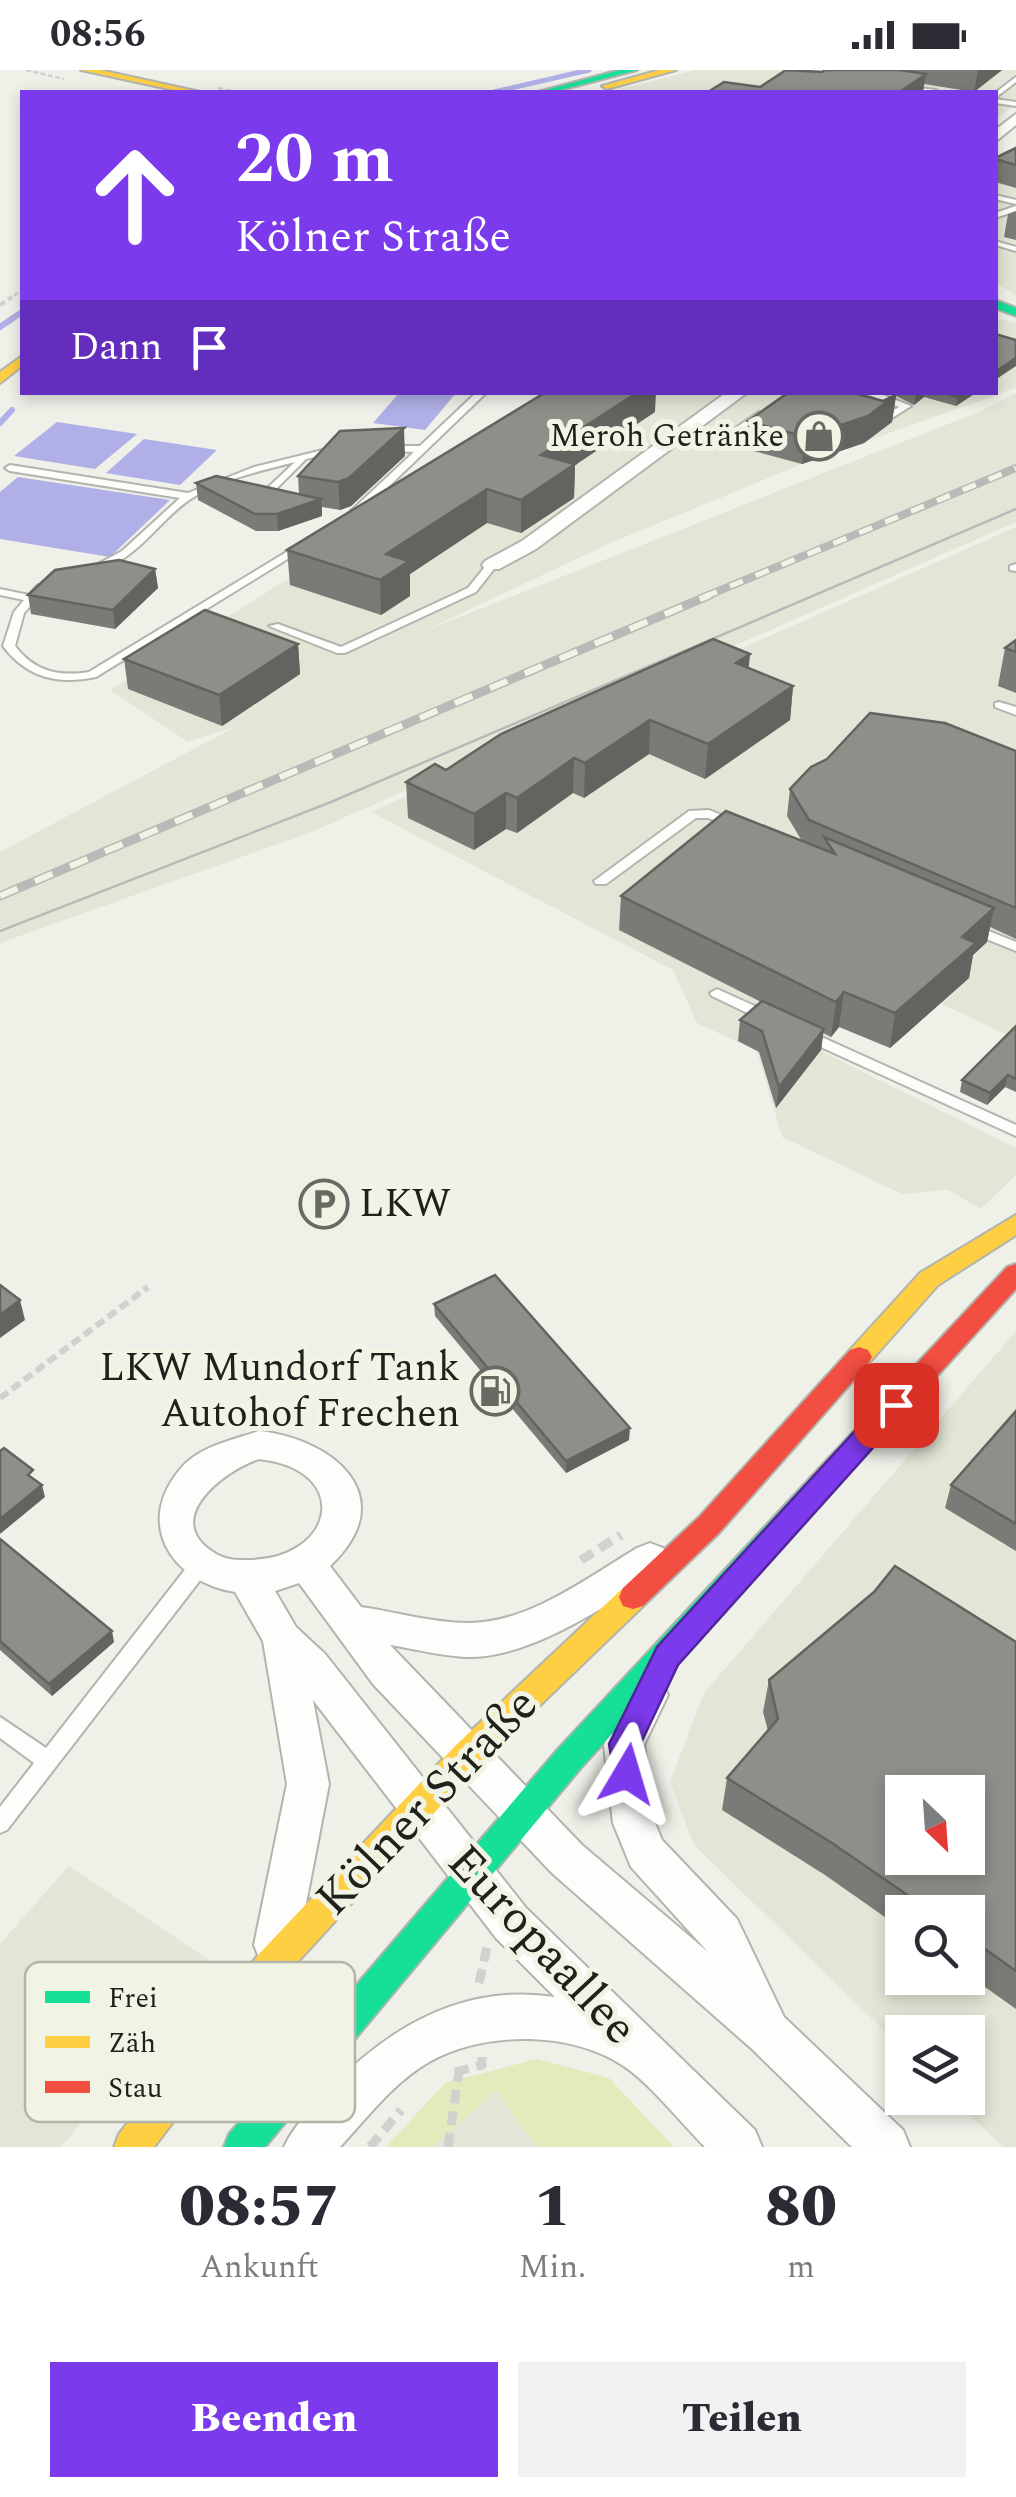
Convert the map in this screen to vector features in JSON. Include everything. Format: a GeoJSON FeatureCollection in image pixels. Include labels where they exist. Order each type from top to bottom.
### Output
{"type":"FeatureCollection","features":[{"type":"Feature","properties":{"kind":"main road"},"geometry":{"type":"LineString","coordinates":[[551,90],[632,70]]}},
{"type":"Feature","properties":{"kind":"main road"},"geometry":{"type":"LineString","coordinates":[[591,90],[671,70]]}},
{"type":"Feature","properties":{"kind":"main road"},"geometry":{"type":"LineString","coordinates":[[89,71],[150,90]]}},
{"type":"Feature","properties":{"kind":"main road"},"geometry":{"type":"LineString","coordinates":[[89,71],[186,90]]}},
{"type":"Feature","properties":{"kind":"main road"},"geometry":{"type":"LineString","coordinates":[[0,379],[20,362]]}},
{"type":"Feature","properties":{"kind":"main road","name":"Kölner Straße"},"geometry":{"type":"LineString","coordinates":[[276,1962],[467,1755],[709,1525],[929,1280],[1016,1224]]}},
{"type":"Feature","properties":{"kind":"main road","name":"Kölner Straße"},"geometry":{"type":"LineString","coordinates":[[355,2012],[523,1813],[1016,1273]]}},
{"type":"Feature","properties":{"kind":"main road","name":"Kölner Straße"},"geometry":{"type":"LineString","coordinates":[[132,2147],[151,2122]]}},
{"type":"Feature","properties":{"kind":"main road","name":"Kölner Straße"},"geometry":{"type":"LineString","coordinates":[[242,2147],[263,2122]]}},
{"type":"Feature","properties":{"kind":"street"},"geometry":{"type":"LineString","coordinates":[[492,564],[529,544],[735,395]]}},
{"type":"Feature","properties":{"kind":"street"},"geometry":{"type":"LineString","coordinates":[[260,1445],[289,1448],[314,1457],[330,1472],[339,1490],[338,1524],[328,1543],[306,1562],[283,1574],[248,1579],[225,1576],[201,1564],[186,1549],[177,1530],[178,1502],[188,1481],[206,1464],[235,1449],[260,1445]]}},
{"type":"Feature","properties":{"kind":"street","name":"Kölner Straße"},"geometry":{"type":"LineString","coordinates":[[351,1622],[468,1640],[485,1639],[524,1628],[709,1525]]}},
{"type":"Feature","properties":{"kind":"street","name":"Europaallee"},"geometry":{"type":"LineString","coordinates":[[306,1562],[386,1672],[577,1868],[768,2033],[886,2147]]}},
{"type":"Feature","properties":{"kind":"street","name":"Europaallee"},"geometry":{"type":"LineString","coordinates":[[248,1579],[282,1639],[311,1666],[510,1922],[738,2147]]}},
{"type":"Feature","properties":{"kind":"street","name":"Europaallee"},"geometry":{"type":"LineString","coordinates":[[273,1962],[299,1847],[308,1784],[282,1639]]}},
{"type":"Feature","properties":{"kind":"street","name":"Europaallee"},"geometry":{"type":"LineString","coordinates":[[667,1656],[624,1744],[634,1823],[646,1854],[722,1934],[768,2033]]}},
{"type":"Feature","properties":{"kind":"street"},"geometry":{"type":"LineString","coordinates":[[355,2096],[412,2046],[458,2027],[523,2015],[574,2024],[639,2050]]}},
{"type":"Feature","properties":{"kind":"street"},"geometry":{"type":"LineString","coordinates":[[308,2147],[331,2122]]}},
{"type":"Feature","properties":{"kind":"lane"},"geometry":{"type":"LineString","coordinates":[[899,87],[921,90]]}},
{"type":"Feature","properties":{"kind":"lane"},"geometry":{"type":"LineString","coordinates":[[336,526],[352,516],[480,395]]}},
{"type":"Feature","properties":{"kind":"lane"},"geometry":{"type":"LineString","coordinates":[[866,417],[881,422],[906,406],[875,395]]}},
{"type":"Feature","properties":{"kind":"lane"},"geometry":{"type":"LineString","coordinates":[[724,440],[773,406]]}},
{"type":"Feature","properties":{"kind":"lane"},"geometry":{"type":"LineString","coordinates":[[374,448],[423,449]]}},
{"type":"Feature","properties":{"kind":"lane"},"geometry":{"type":"LineString","coordinates":[[87,572],[119,560],[188,496],[308,455],[346,450]]}},
{"type":"Feature","properties":{"kind":"lane"},"geometry":{"type":"LineString","coordinates":[[265,495],[308,455]]}},
{"type":"Feature","properties":{"kind":"lane"},"geometry":{"type":"LineString","coordinates":[[10,468],[188,496]]}},
{"type":"Feature","properties":{"kind":"lane"},"geometry":{"type":"LineString","coordinates":[[54,583],[38,589],[30,598],[12,629],[9,646],[16,658],[58,680],[92,675],[320,536]]}},
{"type":"Feature","properties":{"kind":"lane"},"geometry":{"type":"LineString","coordinates":[[274,626],[340,650],[472,590],[492,564]]}},
{"type":"Feature","properties":{"kind":"lane"},"geometry":{"type":"LineString","coordinates":[[0,592],[30,598]]}},
{"type":"Feature","properties":{"kind":"lane"},"geometry":{"type":"LineString","coordinates":[[999,705],[1016,711]]}},
{"type":"Feature","properties":{"kind":"lane"},"geometry":{"type":"LineString","coordinates":[[601,881],[692,814],[720,816],[754,832]]}},
{"type":"Feature","properties":{"kind":"lane"},"geometry":{"type":"LineString","coordinates":[[946,916],[1016,947]]}},
{"type":"Feature","properties":{"kind":"lane"},"geometry":{"type":"LineString","coordinates":[[716,993],[1016,1131]]}},
{"type":"Feature","properties":{"kind":"lane"},"geometry":{"type":"LineString","coordinates":[[0,1823],[201,1564]]}},
{"type":"Feature","properties":{"kind":"lane"},"geometry":{"type":"LineString","coordinates":[[0,1726],[49,1762]]}},
{"type":"Feature","properties":{"kind":"path"},"geometry":{"type":"LineString","coordinates":[[0,1398],[148,1287]]}},
{"type":"Feature","properties":{"kind":"path"},"geometry":{"type":"LineString","coordinates":[[566,1572],[596,1548],[627,1532]]}},
{"type":"Feature","properties":{"kind":"path"},"geometry":{"type":"LineString","coordinates":[[448,2147],[459,2070]]}},
{"type":"Feature","properties":{"kind":"shaded area"},"geometry":{"type":"Polygon","coordinates":[[[696,70],[1016,70],[1016,103],[998,118],[998,90],[615,90],[696,70]]]}},
{"type":"Feature","properties":{"kind":"shaded area"},"geometry":{"type":"Polygon","coordinates":[[[1016,145],[1016,296],[998,284],[998,160],[1016,145]]]}},
{"type":"Feature","properties":{"kind":"shaded area"},"geometry":{"type":"Polygon","coordinates":[[[998,319],[1016,323],[1016,388],[998,394],[998,319]]]}},
{"type":"Feature","properties":{"kind":"shaded area"},"geometry":{"type":"Polygon","coordinates":[[[1016,393],[1016,522],[309,833],[0,943],[0,852],[237,726],[188,742],[110,690],[583,395],[996,395],[802,464],[608,544],[422,632],[981,411],[1016,393]]]}},
{"type":"Feature","properties":{"kind":"shaded area"},"geometry":{"type":"Polygon","coordinates":[[[1016,527],[1016,1039],[880,975],[821,1051],[1016,1148],[1016,1175],[981,1209],[948,1190],[902,1194],[782,1137],[757,1051],[697,1023],[673,970],[371,812],[1016,527]]]}},
{"type":"Feature","properties":{"kind":"shaded area"},"geometry":{"type":"Polygon","coordinates":[[[1016,1331],[1016,2147],[1003,2147],[970,2115],[985,2115],[985,2015],[885,2015],[885,2031],[694,1845],[670,1782],[704,1693],[1016,1331]]]}},
{"type":"Feature","properties":{"kind":"shaded area"},"geometry":{"type":"Polygon","coordinates":[[[69,1866],[209,1960],[25,1962],[25,2122],[82,2122],[61,2147],[0,2147],[0,1944],[69,1866]]]}},
{"type":"Feature","properties":{"kind":"shaded area"},"geometry":{"type":"Polygon","coordinates":[[[530,2060],[656,2147],[405,2147],[530,2060]]]}},
{"type":"Feature","properties":{"kind":"green space"},"geometry":{"type":"Polygon","coordinates":[[[537,2059],[609,2078],[674,2147],[536,2147],[497,2090],[432,2147],[386,2147],[445,2083],[537,2059]]]}},
{"type":"Feature","properties":{"kind":"water"},"geometry":{"type":"Polygon","coordinates":[[[397,395],[454,395],[425,430],[373,423],[397,395]]]}},
{"type":"Feature","properties":{"kind":"water"},"geometry":{"type":"Polygon","coordinates":[[[57,422],[137,434],[95,469],[14,456],[57,422]]]}},
{"type":"Feature","properties":{"kind":"water"},"geometry":{"type":"Polygon","coordinates":[[[144,439],[217,450],[180,485],[106,473],[144,439]]]}},
{"type":"Feature","properties":{"kind":"water"},"geometry":{"type":"Polygon","coordinates":[[[18,477],[170,500],[110,557],[0,539],[0,492],[18,477]]]}},
{"type":"Feature","properties":{"kind":"building"},"geometry":{"type":"Polygon","coordinates":[[[786,70],[900,70],[926,74],[903,90],[711,90],[724,82],[760,87],[786,70]]]}},
{"type":"Feature","properties":{"kind":"building"},"geometry":{"type":"Polygon","coordinates":[[[1016,148],[1016,165],[998,157],[1016,148]]]}},
{"type":"Feature","properties":{"kind":"building"},"geometry":{"type":"Polygon","coordinates":[[[998,335],[1016,340],[1016,358],[998,370],[998,335]]]}},
{"type":"Feature","properties":{"kind":"building"},"geometry":{"type":"Polygon","coordinates":[[[541,395],[633,395],[541,455],[575,464],[521,500],[487,489],[386,554],[409,561],[380,580],[287,550],[541,395]]]}},
{"type":"Feature","properties":{"kind":"building"},"geometry":{"type":"Polygon","coordinates":[[[785,395],[861,395],[883,401],[896,395],[868,416],[805,437],[748,421],[785,395]]]}},
{"type":"Feature","properties":{"kind":"building"},"geometry":{"type":"Polygon","coordinates":[[[404,428],[349,478],[338,482],[298,476],[340,431],[404,428]]]}},
{"type":"Feature","properties":{"kind":"building"},"geometry":{"type":"Polygon","coordinates":[[[216,476],[321,499],[277,514],[255,514],[196,483],[216,476]]]}},
{"type":"Feature","properties":{"kind":"building"},"geometry":{"type":"Polygon","coordinates":[[[119,560],[155,569],[113,610],[28,595],[55,570],[119,560]]]}},
{"type":"Feature","properties":{"kind":"building"},"geometry":{"type":"Polygon","coordinates":[[[205,610],[298,644],[219,695],[124,659],[205,610]]]}},
{"type":"Feature","properties":{"kind":"building"},"geometry":{"type":"Polygon","coordinates":[[[713,639],[750,654],[736,663],[793,686],[708,744],[650,720],[585,763],[574,758],[517,798],[506,793],[474,814],[406,782],[435,764],[446,770],[501,734],[713,639]]]}},
{"type":"Feature","properties":{"kind":"building"},"geometry":{"type":"Polygon","coordinates":[[[1016,640],[1016,652],[1005,648],[1016,640]]]}},
{"type":"Feature","properties":{"kind":"building"},"geometry":{"type":"Polygon","coordinates":[[[870,713],[945,723],[1016,751],[1016,908],[809,820],[790,789],[811,767],[827,759],[870,713]]]}},
{"type":"Feature","properties":{"kind":"building"},"geometry":{"type":"Polygon","coordinates":[[[726,811],[835,854],[824,837],[994,908],[962,937],[976,943],[895,1013],[844,992],[836,1002],[621,896],[726,811]]]}},
{"type":"Feature","properties":{"kind":"building"},"geometry":{"type":"Polygon","coordinates":[[[762,1001],[824,1029],[779,1087],[762,1031],[740,1020],[762,1001]]]}},
{"type":"Feature","properties":{"kind":"building"},"geometry":{"type":"Polygon","coordinates":[[[1016,1026],[1016,1079],[1008,1075],[990,1093],[962,1080],[1016,1026]]]}},
{"type":"Feature","properties":{"kind":"building"},"geometry":{"type":"Polygon","coordinates":[[[495,1275],[630,1428],[566,1461],[434,1304],[495,1275]]]}},
{"type":"Feature","properties":{"kind":"building"},"geometry":{"type":"Polygon","coordinates":[[[0,1285],[20,1300],[0,1315],[0,1285]]]}},
{"type":"Feature","properties":{"kind":"building"},"geometry":{"type":"Polygon","coordinates":[[[1016,1411],[1016,1524],[951,1485],[1016,1411]]]}},
{"type":"Feature","properties":{"kind":"building"},"geometry":{"type":"Polygon","coordinates":[[[4,1448],[33,1470],[28,1475],[42,1485],[0,1519],[0,1451],[4,1448]]]}},
{"type":"Feature","properties":{"kind":"building"},"geometry":{"type":"Polygon","coordinates":[[[0,1539],[112,1631],[49,1684],[0,1641],[0,1539]]]}},
{"type":"Feature","properties":{"kind":"building"},"geometry":{"type":"Polygon","coordinates":[[[895,1566],[1016,1642],[1016,1971],[985,1949],[985,1895],[907,1895],[727,1778],[778,1719],[769,1680],[874,1592],[895,1566]]]}},
{"type":"Feature","properties":{"kind":"waterway"},"geometry":{"type":"LineString","coordinates":[[503,90],[589,70]]}},
{"type":"Feature","properties":{"kind":"waterway"},"geometry":{"type":"LineString","coordinates":[[0,327],[20,313]]}},
{"type":"Feature","properties":{"kind":"waterway"},"geometry":{"type":"LineString","coordinates":[[0,423],[12,410]]}},
{"type":"Feature","properties":{"kind":"tram line"},"geometry":{"type":"LineString","coordinates":[[0,931],[331,802],[1016,509]]}},
{"type":"Feature","properties":{"kind":"railway"},"geometry":{"type":"LineString","coordinates":[[704,597],[1016,468]]}},
{"type":"Feature","properties":{"kind":"railway"},"geometry":{"type":"LineString","coordinates":[[0,896],[710,595]]}},
{"type":"Feature","properties":{"kind":"traffic: fast"},"geometry":{"type":"LineString","coordinates":[[551,90],[632,70]]}},
{"type":"Feature","properties":{"kind":"traffic: fast"},"geometry":{"type":"LineString","coordinates":[[998,305],[1016,312]]}},
{"type":"Feature","properties":{"kind":"traffic: fast"},"geometry":{"type":"LineString","coordinates":[[355,2013],[569,1759],[822,1484]]}},
{"type":"Feature","properties":{"kind":"traffic: fast"},"geometry":{"type":"LineString","coordinates":[[242,2147],[263,2122]]}},
{"type":"Feature","properties":{"kind":"traffic: slow"},"geometry":{"type":"LineString","coordinates":[[86,70],[185,90]]}},
{"type":"Feature","properties":{"kind":"traffic: slow"},"geometry":{"type":"LineString","coordinates":[[607,86],[671,70]]}},
{"type":"Feature","properties":{"kind":"traffic: slow"},"geometry":{"type":"LineString","coordinates":[[0,379],[20,362]]}},
{"type":"Feature","properties":{"kind":"traffic: slow"},"geometry":{"type":"LineString","coordinates":[[859,1357],[929,1279],[1016,1224]]}},
{"type":"Feature","properties":{"kind":"traffic: slow"},"geometry":{"type":"LineString","coordinates":[[275,1962],[467,1755],[633,1597]]}},
{"type":"Feature","properties":{"kind":"traffic: slow"},"geometry":{"type":"LineString","coordinates":[[132,2147],[151,2122]]}},
{"type":"Feature","properties":{"kind":"traffic: jam"},"geometry":{"type":"LineString","coordinates":[[822,1484],[1016,1273]]}},
{"type":"Feature","properties":{"kind":"traffic: jam"},"geometry":{"type":"LineString","coordinates":[[633,1597],[709,1525],[859,1357]]}},
{"type":"Feature","properties":{"kind":"place","name":"Meroh Getränke"},"geometry":{"type":"Point","coordinates":[819,436]}},
{"type":"Feature","properties":{"kind":"place","name":"LKW"},"geometry":{"type":"Point","coordinates":[324,1204]}},
{"type":"Feature","properties":{"kind":"place","name":"LKW Mundorf Tank Autohof Frechen"},"geometry":{"type":"Point","coordinates":[495,1391]}},
{"type":"Feature","properties":{"kind":"route"},"geometry":{"type":"LineString","coordinates":[[627,1774],[624,1744],[667,1656],[896,1405]]}}]}
